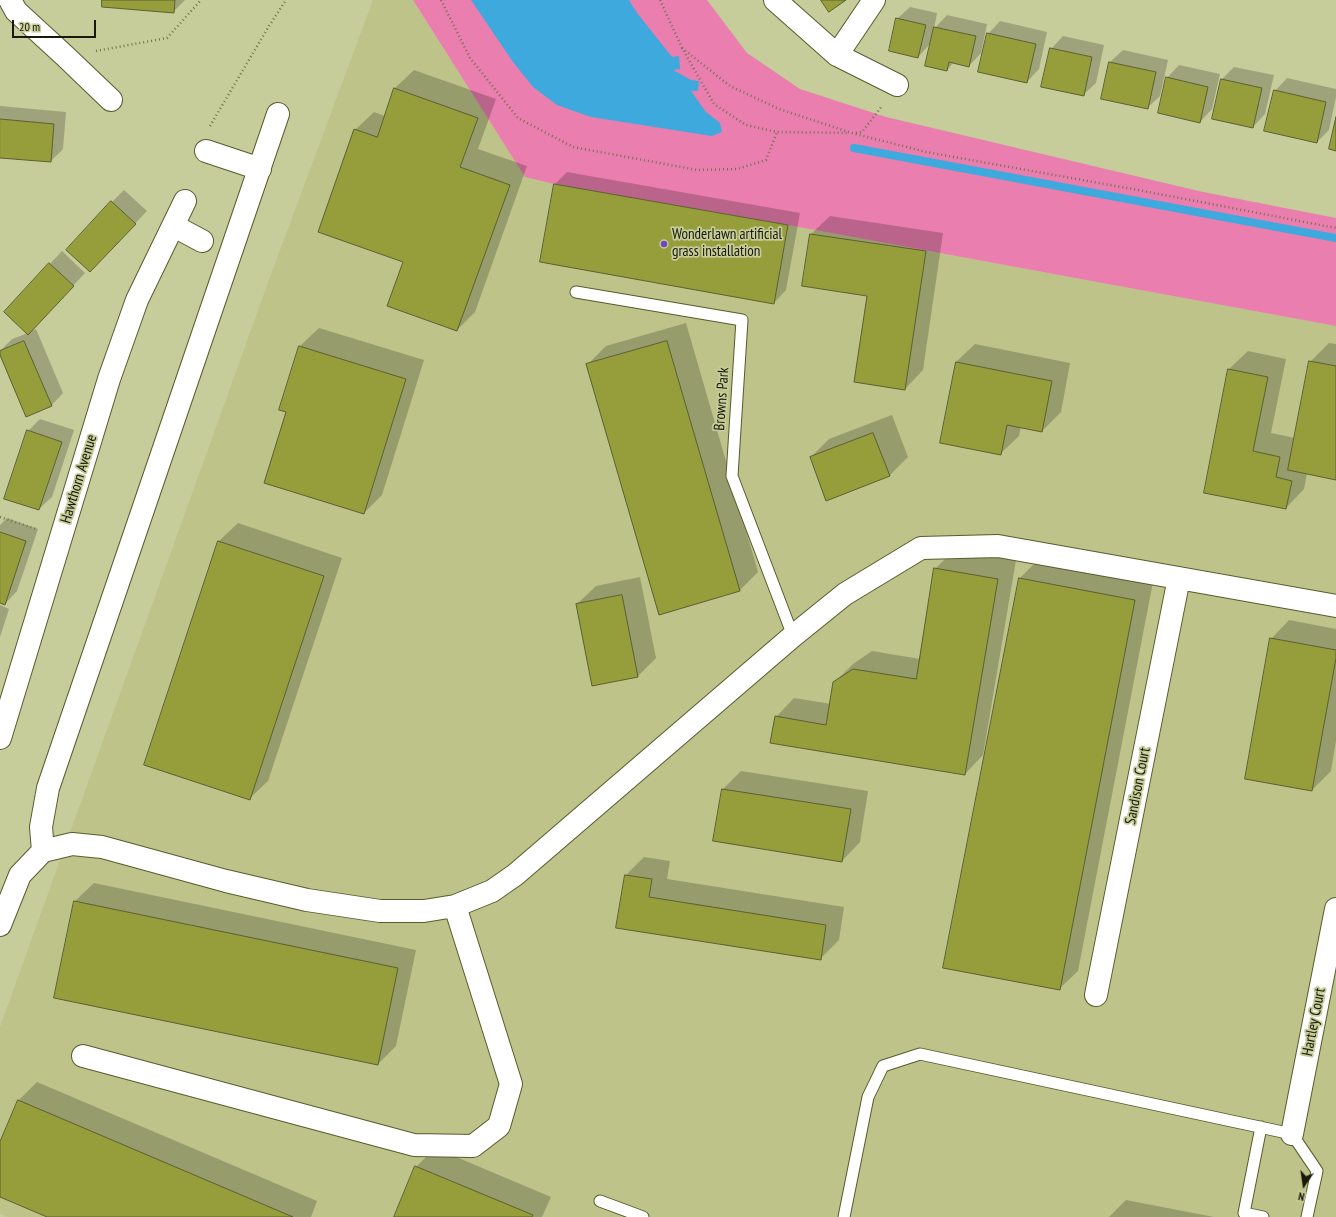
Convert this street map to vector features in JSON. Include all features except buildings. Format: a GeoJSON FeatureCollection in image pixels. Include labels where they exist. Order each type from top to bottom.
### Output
{"type":"FeatureCollection","features":[{"type":"Feature","properties":{"kind":"street"},"geometry":{"type":"LineString","coordinates":[[10,0],[16,11],[111,100]]}},
{"type":"Feature","properties":{"kind":"street"},"geometry":{"type":"LineString","coordinates":[[775,0],[837,55],[897,84]]}},
{"type":"Feature","properties":{"kind":"street"},"geometry":{"type":"LineString","coordinates":[[837,55],[874,0]]}},
{"type":"Feature","properties":{"kind":"street"},"geometry":{"type":"LineString","coordinates":[[43,851],[41,827],[48,788],[278,114]]}},
{"type":"Feature","properties":{"kind":"street"},"geometry":{"type":"LineString","coordinates":[[206,151],[260,169]]}},
{"type":"Feature","properties":{"kind":"street","name":"Hawthorn Avenue"},"geometry":{"type":"LineString","coordinates":[[0,738],[62,538],[109,379],[137,300],[185,201]]}},
{"type":"Feature","properties":{"kind":"street"},"geometry":{"type":"LineString","coordinates":[[174,226],[202,241]]}},
{"type":"Feature","properties":{"kind":"street"},"geometry":{"type":"LineString","coordinates":[[0,925],[20,875],[43,851],[72,844],[102,847],[233,883],[307,900],[380,911],[424,911],[455,906],[492,891],[515,875],[844,594],[922,548],[998,546],[1336,606]]}},
{"type":"Feature","properties":{"kind":"street","name":"Sandison Court"},"geometry":{"type":"LineString","coordinates":[[1096,995],[1180,578]]}},
{"type":"Feature","properties":{"kind":"street"},"geometry":{"type":"LineString","coordinates":[[84,1056],[414,1145],[473,1146],[499,1126],[511,1084],[455,906]]}},
{"type":"Feature","properties":{"kind":"street","name":"Hartley Court"},"geometry":{"type":"LineString","coordinates":[[1292,1134],[1336,909]]}},
{"type":"Feature","properties":{"kind":"lane","name":"Browns Park"},"geometry":{"type":"LineString","coordinates":[[576,292],[742,320],[732,476],[793,636]]}},
{"type":"Feature","properties":{"kind":"lane"},"geometry":{"type":"LineString","coordinates":[[844,1217],[868,1097],[883,1066],[920,1054],[1292,1134],[1317,1171],[1307,1217]]}},
{"type":"Feature","properties":{"kind":"lane"},"geometry":{"type":"LineString","coordinates":[[1261,1127],[1244,1213],[1263,1217]]}},
{"type":"Feature","properties":{"kind":"lane"},"geometry":{"type":"LineString","coordinates":[[600,1201],[643,1217]]}},
{"type":"Feature","properties":{"kind":"path"},"geometry":{"type":"LineString","coordinates":[[65,56],[168,38],[201,0]]}},
{"type":"Feature","properties":{"kind":"path"},"geometry":{"type":"LineString","coordinates":[[209,128],[286,0]]}},
{"type":"Feature","properties":{"kind":"path"},"geometry":{"type":"LineString","coordinates":[[441,0],[470,58],[518,118],[573,147],[697,170],[737,169],[766,160],[777,132]]}},
{"type":"Feature","properties":{"kind":"path"},"geometry":{"type":"LineString","coordinates":[[660,0],[682,48],[714,104],[746,125],[777,132],[862,132],[897,84]]}},
{"type":"Feature","properties":{"kind":"path"},"geometry":{"type":"LineString","coordinates":[[682,48],[730,86],[779,109],[852,133],[926,152],[1138,190],[1336,228]]}},
{"type":"Feature","properties":{"kind":"path"},"geometry":{"type":"LineString","coordinates":[[0,517],[62,538]]}},
{"type":"Feature","properties":{"kind":"shaded area"},"geometry":{"type":"Polygon","coordinates":[[[373,0],[413,0],[525,177],[554,184],[788,225],[1336,326],[1336,1217],[8,1217],[0,1214],[0,1027],[269,280],[373,0]]]}},
{"type":"Feature","properties":{"kind":"shaded area"},"geometry":{"type":"Polygon","coordinates":[[[413,0],[707,0],[747,53],[800,89],[886,117],[1203,192],[1336,218],[1336,326],[788,225],[554,184],[525,177],[413,0]]]}},
{"type":"Feature","properties":{"kind":"water"},"geometry":{"type":"Polygon","coordinates":[[[471,0],[629,0],[637,13],[672,57],[679,56],[680,69],[673,70],[691,80],[699,81],[698,91],[691,91],[706,112],[720,123],[722,132],[712,136],[591,117],[557,105],[533,87],[513,62],[471,0]]]}},
{"type":"Feature","properties":{"kind":"waterway"},"geometry":{"type":"LineString","coordinates":[[854,148],[1336,238]]}},
{"type":"Feature","properties":{"kind":"place","name":"Wonderlawn artificial grass installation"},"geometry":{"type":"Point","coordinates":[664,244]}}]}
